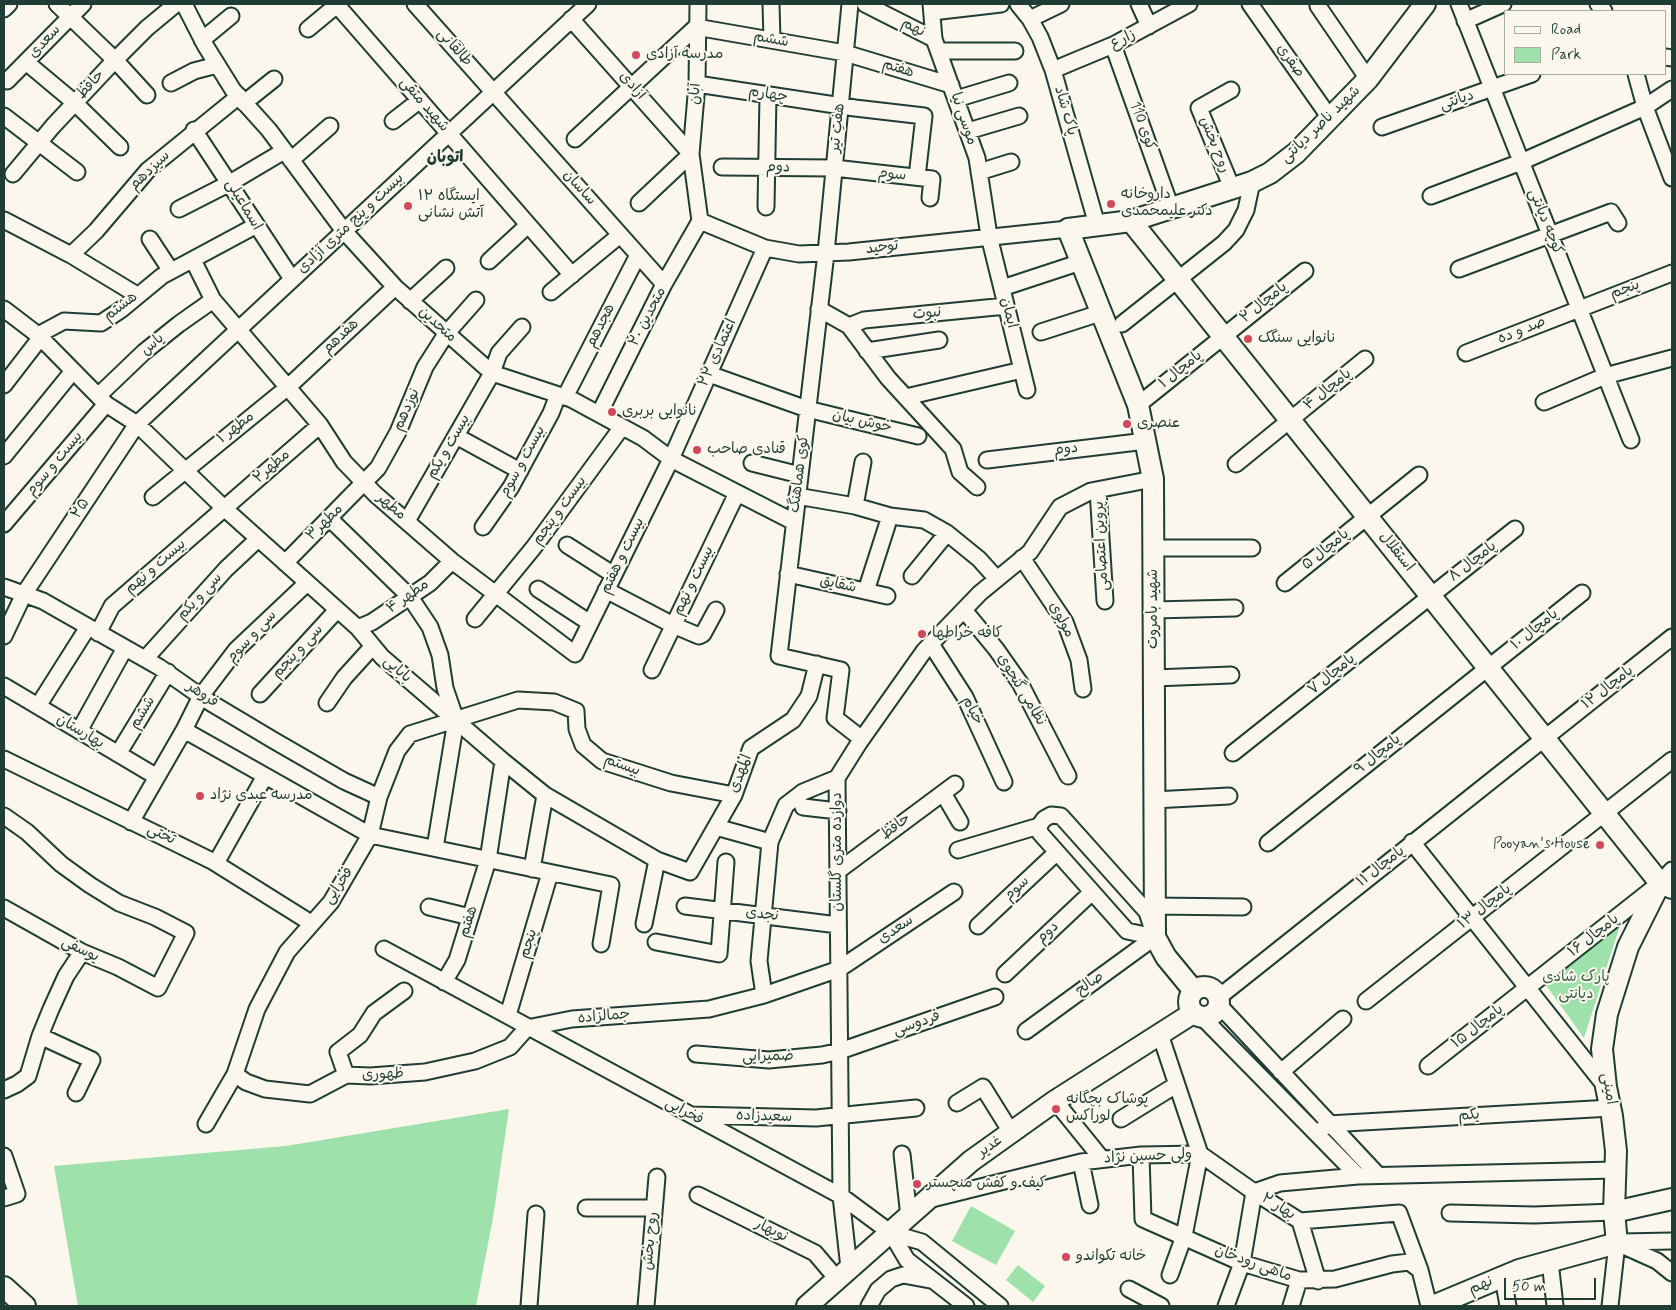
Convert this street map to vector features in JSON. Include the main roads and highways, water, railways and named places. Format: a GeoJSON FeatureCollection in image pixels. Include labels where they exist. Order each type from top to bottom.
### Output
{"type":"FeatureCollection","features":[{"type":"Feature","properties":{"kind":"main road","name":"شهید ناصر دیانتی"},"geometry":{"type":"LineString","coordinates":[[1068,229],[1131,221],[1252,182],[1270,173],[1296,153],[1368,79],[1425,4]]}},
{"type":"Feature","properties":{"kind":"main road","name":"استقلال"},"geometry":{"type":"LineString","coordinates":[[1131,221],[1604,813],[1668,880]]}},
{"type":"Feature","properties":{"kind":"main road","name":"شهید بامروت"},"geometry":{"type":"LineString","coordinates":[[1068,229],[1100,314],[1138,405],[1153,479],[1154,938],[1166,957],[1194,991]]}},
{"type":"Feature","properties":{"kind":"main road","name":"امینی"},"geometry":{"type":"LineString","coordinates":[[1617,1243],[1614,1212],[1616,1151],[1602,1049],[1607,1014],[1628,947],[1668,880]]}},
{"type":"Feature","properties":{"kind":"main road"},"geometry":{"type":"LineString","coordinates":[[1200,987],[1208,987],[1215,991],[1219,1001],[1216,1012],[1210,1016],[1198,1015],[1189,1002],[1194,991],[1200,987]]}},
{"type":"Feature","properties":{"kind":"main road","name":"غدیر"},"geometry":{"type":"LineString","coordinates":[[807,1306],[970,1161],[1055,1101],[1160,1034],[1198,1015]]}},
{"type":"Feature","properties":{"kind":"main road"},"geometry":{"type":"LineString","coordinates":[[1614,1212],[1672,1199]]}},
{"type":"Feature","properties":{"kind":"main road","name":"نهم"},"geometry":{"type":"LineString","coordinates":[[1433,1306],[1460,1301],[1503,1277],[1550,1261],[1617,1243]]}},
{"type":"Feature","properties":{"kind":"main road"},"geometry":{"type":"LineString","coordinates":[[4,1287],[25,1306]]}},
{"type":"Feature","properties":{"kind":"place","name":"مدرسه آزادی"},"geometry":{"type":"Point","coordinates":[636,55]}},
{"type":"Feature","properties":{"kind":"place","name":"داروخانه دکتر علیمحمدی"},"geometry":{"type":"Point","coordinates":[1111,204]}},
{"type":"Feature","properties":{"kind":"place","name":"ایستگاه ۱۲ آتش نشانی"},"geometry":{"type":"Point","coordinates":[408,206]}},
{"type":"Feature","properties":{"kind":"place","name":"نانوایی سنگک"},"geometry":{"type":"Point","coordinates":[1248,339]}},
{"type":"Feature","properties":{"kind":"place","name":"نانوایی بربری"},"geometry":{"type":"Point","coordinates":[612,412]}},
{"type":"Feature","properties":{"kind":"place","name":"عنصری"},"geometry":{"type":"Point","coordinates":[1127,424]}},
{"type":"Feature","properties":{"kind":"place","name":"قنادی صاحب"},"geometry":{"type":"Point","coordinates":[697,450]}},
{"type":"Feature","properties":{"kind":"place","name":"کافه خراطها"},"geometry":{"type":"Point","coordinates":[922,634]}},
{"type":"Feature","properties":{"kind":"place","name":"مدرسه عبدی نژاد"},"geometry":{"type":"Point","coordinates":[200,796]}},
{"type":"Feature","properties":{"kind":"place","name":"Pooyan's House"},"geometry":{"type":"Point","coordinates":[1600,845]}},
{"type":"Feature","properties":{"kind":"place","name":"پوشاک بچگانه لوراکس"},"geometry":{"type":"Point","coordinates":[1056,1109]}},
{"type":"Feature","properties":{"kind":"place","name":"کیف و کفش منچستر"},"geometry":{"type":"Point","coordinates":[917,1184]}},
{"type":"Feature","properties":{"kind":"place","name":"خانه تکواندو"},"geometry":{"type":"Point","coordinates":[1066,1257]}},
{"type":"Feature","properties":{"kind":"district","name":"اتوبان"},"geometry":{"type":"Point","coordinates":[445,159]}},
{"type":"Feature","properties":{"kind":"park label","name":"پارک شادی دیانتی"},"geometry":{"type":"Point","coordinates":[1576,986]}}]}
